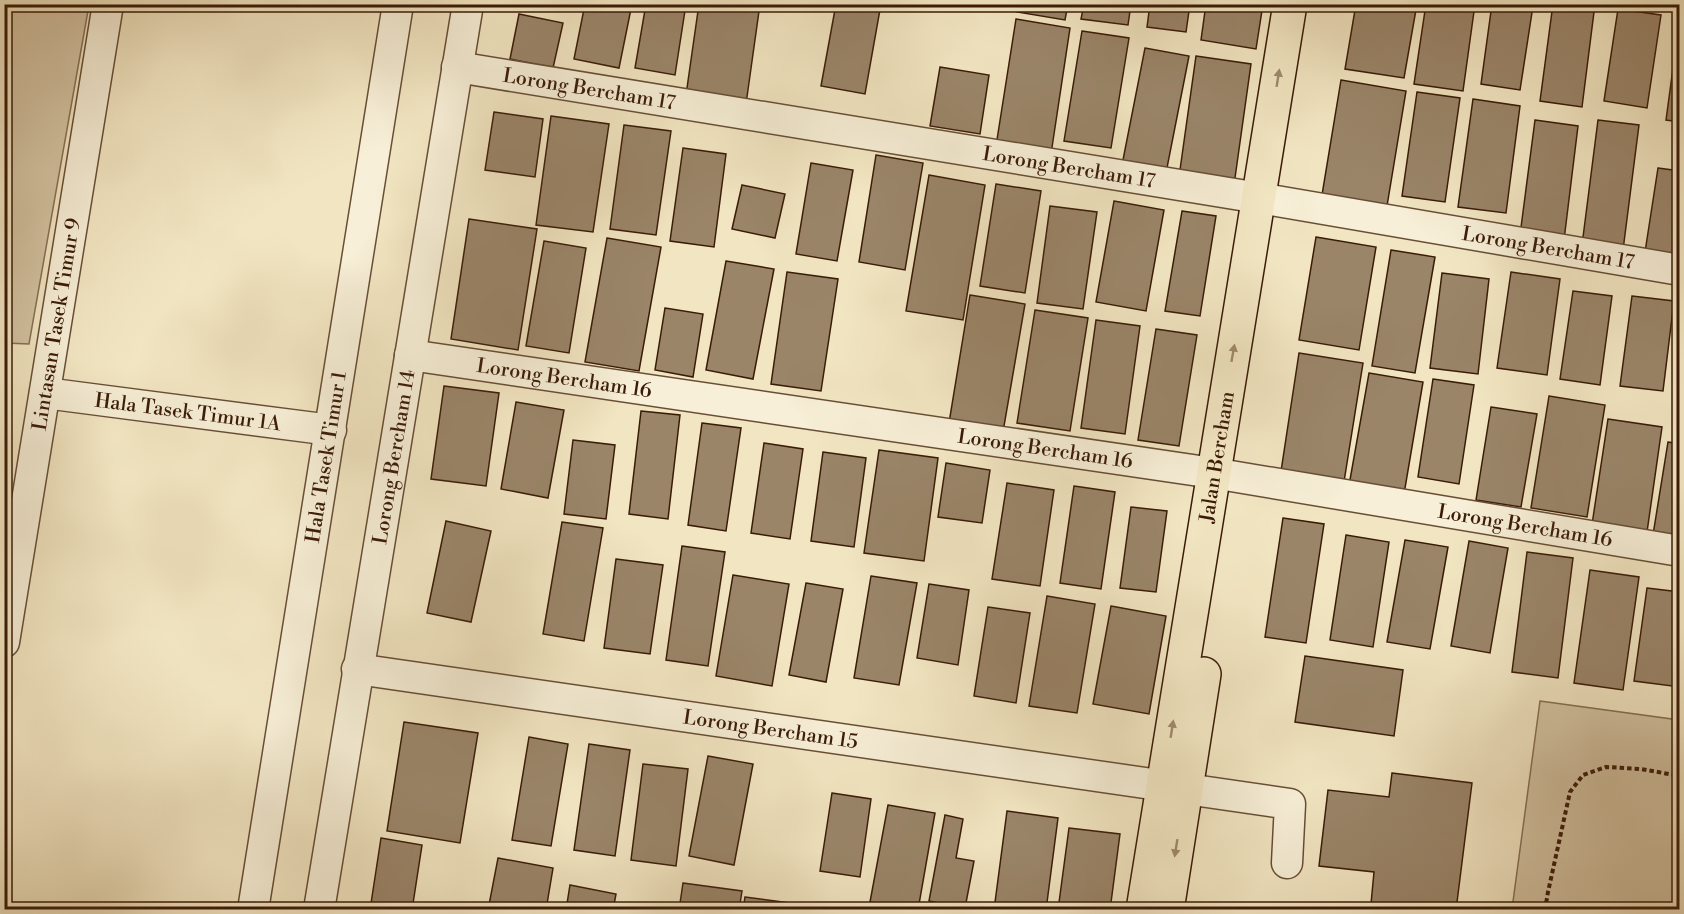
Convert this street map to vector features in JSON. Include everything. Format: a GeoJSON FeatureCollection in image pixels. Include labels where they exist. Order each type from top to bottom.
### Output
{"type":"FeatureCollection","features":[{"type":"Feature","properties":{"kind":"main road","name":"Jalan Bercham"},"geometry":{"type":"LineString","coordinates":[[1270,200],[1290,4]]}},
{"type":"Feature","properties":{"kind":"main road","name":"Jalan Bercham"},"geometry":{"type":"LineString","coordinates":[[1143,909],[1174,788],[1270,200],[1312,4]]}},
{"type":"Feature","properties":{"kind":"main road","name":"Jalan Bercham"},"geometry":{"type":"LineString","coordinates":[[1167,909],[1174,788]]}},
{"type":"Feature","properties":{"kind":"street","name":"Lintasan Tasek Timur 9"},"geometry":{"type":"LineString","coordinates":[[4,642],[108,4]]}},
{"type":"Feature","properties":{"kind":"street","name":"Hala Tasek Timur 1"},"geometry":{"type":"LineString","coordinates":[[253,909],[398,4]]}},
{"type":"Feature","properties":{"kind":"street","name":"Lorong Bercham 14"},"geometry":{"type":"LineString","coordinates":[[319,909],[468,4]]}},
{"type":"Feature","properties":{"kind":"street","name":"Lorong Bercham 17"},"geometry":{"type":"LineString","coordinates":[[457,67],[1270,200],[1680,270]]}},
{"type":"Feature","properties":{"kind":"street","name":"Lorong Bercham 16"},"geometry":{"type":"LineString","coordinates":[[410,355],[1224,474],[1680,551]]}},
{"type":"Feature","properties":{"kind":"street","name":"Hala Tasek Timur 1A"},"geometry":{"type":"LineString","coordinates":[[45,393],[331,430]]}},
{"type":"Feature","properties":{"kind":"street","name":"Lorong Bercham 15"},"geometry":{"type":"LineString","coordinates":[[357,669],[1290,804],[1287,863]]}},
{"type":"Feature","properties":{"kind":"path"},"geometry":{"type":"LineString","coordinates":[[1545,909],[1570,792],[1583,775],[1606,767],[1641,769],[1680,776]]}},
{"type":"Feature","properties":{"kind":"shaded area"},"geometry":{"type":"Polygon","coordinates":[[[5,4],[89,5],[29,344],[5,343],[5,4]]]}},
{"type":"Feature","properties":{"kind":"shaded area"},"geometry":{"type":"Polygon","coordinates":[[[1540,701],[1679,720],[1679,909],[1512,909],[1540,701]]]}},
{"type":"Feature","properties":{"kind":"building"},"geometry":{"type":"Polygon","coordinates":[[[585,4],[632,4],[619,68],[574,59],[585,4]]]}},
{"type":"Feature","properties":{"kind":"building"},"geometry":{"type":"Polygon","coordinates":[[[646,4],[686,4],[675,75],[635,68],[646,4]]]}},
{"type":"Feature","properties":{"kind":"building"},"geometry":{"type":"Polygon","coordinates":[[[699,4],[760,4],[746,104],[686,95],[699,4]]]}},
{"type":"Feature","properties":{"kind":"building"},"geometry":{"type":"Polygon","coordinates":[[[836,4],[881,4],[865,94],[821,86],[836,4]]]}},
{"type":"Feature","properties":{"kind":"building"},"geometry":{"type":"Polygon","coordinates":[[[973,4],[1004,4],[1003,9],[973,4]]]}},
{"type":"Feature","properties":{"kind":"building"},"geometry":{"type":"Polygon","coordinates":[[[1018,4],[1068,4],[1065,20],[1017,12],[1018,4]]]}},
{"type":"Feature","properties":{"kind":"building"},"geometry":{"type":"Polygon","coordinates":[[[1084,4],[1131,4],[1128,25],[1081,19],[1084,4]]]}},
{"type":"Feature","properties":{"kind":"building"},"geometry":{"type":"Polygon","coordinates":[[[1150,4],[1190,4],[1186,32],[1147,27],[1150,4]]]}},
{"type":"Feature","properties":{"kind":"building"},"geometry":{"type":"Polygon","coordinates":[[[1206,4],[1263,4],[1256,49],[1201,40],[1206,4]]]}},
{"type":"Feature","properties":{"kind":"building"},"geometry":{"type":"Polygon","coordinates":[[[1356,4],[1417,4],[1404,78],[1345,69],[1356,4]]]}},
{"type":"Feature","properties":{"kind":"building"},"geometry":{"type":"Polygon","coordinates":[[[1426,4],[1475,4],[1463,91],[1414,84],[1426,4]]]}},
{"type":"Feature","properties":{"kind":"building"},"geometry":{"type":"Polygon","coordinates":[[[1492,4],[1533,6],[1520,90],[1481,84],[1492,4]]]}},
{"type":"Feature","properties":{"kind":"building"},"geometry":{"type":"Polygon","coordinates":[[[1553,4],[1595,4],[1582,107],[1540,101],[1553,4]]]}},
{"type":"Feature","properties":{"kind":"building"},"geometry":{"type":"Polygon","coordinates":[[[1618,9],[1661,15],[1647,108],[1604,101],[1618,9]]]}},
{"type":"Feature","properties":{"kind":"building"},"geometry":{"type":"Polygon","coordinates":[[[519,14],[563,23],[553,68],[510,59],[519,14]]]}},
{"type":"Feature","properties":{"kind":"building"},"geometry":{"type":"Polygon","coordinates":[[[1016,19],[1070,28],[1051,154],[996,146],[1016,19]]]}},
{"type":"Feature","properties":{"kind":"building"},"geometry":{"type":"Polygon","coordinates":[[[1082,31],[1129,38],[1111,148],[1064,141],[1082,31]]]}},
{"type":"Feature","properties":{"kind":"building"},"geometry":{"type":"Polygon","coordinates":[[[1678,31],[1680,31],[1680,122],[1666,120],[1678,31]]]}},
{"type":"Feature","properties":{"kind":"building"},"geometry":{"type":"Polygon","coordinates":[[[1145,48],[1189,56],[1166,173],[1122,165],[1145,48]]]}},
{"type":"Feature","properties":{"kind":"building"},"geometry":{"type":"Polygon","coordinates":[[[1196,56],[1251,64],[1234,185],[1179,177],[1196,56]]]}},
{"type":"Feature","properties":{"kind":"building"},"geometry":{"type":"Polygon","coordinates":[[[940,67],[989,75],[980,134],[930,126],[940,67]]]}},
{"type":"Feature","properties":{"kind":"building"},"geometry":{"type":"Polygon","coordinates":[[[1341,80],[1406,91],[1387,206],[1322,195],[1341,80]]]}},
{"type":"Feature","properties":{"kind":"building"},"geometry":{"type":"Polygon","coordinates":[[[1417,92],[1460,98],[1445,202],[1402,196],[1417,92]]]}},
{"type":"Feature","properties":{"kind":"building"},"geometry":{"type":"Polygon","coordinates":[[[1473,99],[1520,106],[1506,213],[1458,207],[1473,99]]]}},
{"type":"Feature","properties":{"kind":"building"},"geometry":{"type":"Polygon","coordinates":[[[494,112],[543,119],[535,177],[485,170],[494,112]]]}},
{"type":"Feature","properties":{"kind":"building"},"geometry":{"type":"Polygon","coordinates":[[[551,116],[609,124],[593,232],[536,225],[551,116]]]}},
{"type":"Feature","properties":{"kind":"building"},"geometry":{"type":"Polygon","coordinates":[[[1535,120],[1578,126],[1564,240],[1520,235],[1535,120]]]}},
{"type":"Feature","properties":{"kind":"building"},"geometry":{"type":"Polygon","coordinates":[[[1598,120],[1639,125],[1623,250],[1582,245],[1598,120]]]}},
{"type":"Feature","properties":{"kind":"building"},"geometry":{"type":"Polygon","coordinates":[[[624,125],[671,131],[656,235],[610,229],[624,125]]]}},
{"type":"Feature","properties":{"kind":"building"},"geometry":{"type":"Polygon","coordinates":[[[683,148],[726,154],[714,247],[670,241],[683,148]]]}},
{"type":"Feature","properties":{"kind":"building"},"geometry":{"type":"Polygon","coordinates":[[[876,155],[923,163],[905,270],[859,262],[876,155]]]}},
{"type":"Feature","properties":{"kind":"building"},"geometry":{"type":"Polygon","coordinates":[[[811,163],[853,170],[837,261],[796,254],[811,163]]]}},
{"type":"Feature","properties":{"kind":"building"},"geometry":{"type":"Polygon","coordinates":[[[1658,168],[1680,171],[1680,257],[1645,252],[1658,168]]]}},
{"type":"Feature","properties":{"kind":"building"},"geometry":{"type":"Polygon","coordinates":[[[929,175],[985,185],[963,320],[906,311],[929,175]]]}},
{"type":"Feature","properties":{"kind":"building"},"geometry":{"type":"Polygon","coordinates":[[[996,184],[1041,191],[1025,293],[980,286],[996,184]]]}},
{"type":"Feature","properties":{"kind":"building"},"geometry":{"type":"Polygon","coordinates":[[[742,185],[785,194],[775,238],[732,229],[742,185]]]}},
{"type":"Feature","properties":{"kind":"building"},"geometry":{"type":"Polygon","coordinates":[[[1114,201],[1164,210],[1146,311],[1096,302],[1114,201]]]}},
{"type":"Feature","properties":{"kind":"building"},"geometry":{"type":"Polygon","coordinates":[[[1050,206],[1097,212],[1083,309],[1037,303],[1050,206]]]}},
{"type":"Feature","properties":{"kind":"building"},"geometry":{"type":"Polygon","coordinates":[[[1182,211],[1216,216],[1200,316],[1165,311],[1182,211]]]}},
{"type":"Feature","properties":{"kind":"building"},"geometry":{"type":"Polygon","coordinates":[[[469,219],[537,229],[518,350],[451,339],[469,219]]]}},
{"type":"Feature","properties":{"kind":"building"},"geometry":{"type":"Polygon","coordinates":[[[1316,237],[1376,247],[1359,350],[1299,340],[1316,237]]]}},
{"type":"Feature","properties":{"kind":"building"},"geometry":{"type":"Polygon","coordinates":[[[607,238],[661,247],[639,371],[585,362],[607,238]]]}},
{"type":"Feature","properties":{"kind":"building"},"geometry":{"type":"Polygon","coordinates":[[[544,241],[586,248],[569,353],[526,346],[544,241]]]}},
{"type":"Feature","properties":{"kind":"building"},"geometry":{"type":"Polygon","coordinates":[[[1391,250],[1435,257],[1415,373],[1372,366],[1391,250]]]}},
{"type":"Feature","properties":{"kind":"building"},"geometry":{"type":"Polygon","coordinates":[[[726,261],[774,269],[753,379],[706,370],[726,261]]]}},
{"type":"Feature","properties":{"kind":"building"},"geometry":{"type":"Polygon","coordinates":[[[787,272],[838,279],[821,391],[771,384],[787,272]]]}},
{"type":"Feature","properties":{"kind":"building"},"geometry":{"type":"Polygon","coordinates":[[[1511,272],[1560,279],[1547,375],[1497,368],[1511,272]]]}},
{"type":"Feature","properties":{"kind":"building"},"geometry":{"type":"Polygon","coordinates":[[[1442,273],[1489,279],[1478,374],[1430,368],[1442,273]]]}},
{"type":"Feature","properties":{"kind":"building"},"geometry":{"type":"Polygon","coordinates":[[[1573,291],[1612,296],[1600,385],[1560,379],[1573,291]]]}},
{"type":"Feature","properties":{"kind":"building"},"geometry":{"type":"Polygon","coordinates":[[[970,295],[1025,304],[1003,432],[949,423],[970,295]]]}},
{"type":"Feature","properties":{"kind":"building"},"geometry":{"type":"Polygon","coordinates":[[[1632,296],[1674,301],[1663,391],[1620,386],[1632,296]]]}},
{"type":"Feature","properties":{"kind":"building"},"geometry":{"type":"Polygon","coordinates":[[[665,308],[703,314],[693,377],[655,370],[665,308]]]}},
{"type":"Feature","properties":{"kind":"building"},"geometry":{"type":"Polygon","coordinates":[[[1035,310],[1088,318],[1070,431],[1017,423],[1035,310]]]}},
{"type":"Feature","properties":{"kind":"building"},"geometry":{"type":"Polygon","coordinates":[[[1096,320],[1140,326],[1125,434],[1081,428],[1096,320]]]}},
{"type":"Feature","properties":{"kind":"building"},"geometry":{"type":"Polygon","coordinates":[[[1156,329],[1197,335],[1179,446],[1138,440],[1156,329]]]}},
{"type":"Feature","properties":{"kind":"building"},"geometry":{"type":"Polygon","coordinates":[[[1299,353],[1363,363],[1343,488],[1280,478],[1299,353]]]}},
{"type":"Feature","properties":{"kind":"building"},"geometry":{"type":"Polygon","coordinates":[[[1369,373],[1423,382],[1403,500],[1348,491],[1369,373]]]}},
{"type":"Feature","properties":{"kind":"building"},"geometry":{"type":"Polygon","coordinates":[[[1433,379],[1474,385],[1459,484],[1418,477],[1433,379]]]}},
{"type":"Feature","properties":{"kind":"building"},"geometry":{"type":"Polygon","coordinates":[[[444,386],[499,393],[486,486],[431,479],[444,386]]]}},
{"type":"Feature","properties":{"kind":"building"},"geometry":{"type":"Polygon","coordinates":[[[1549,396],[1605,405],[1587,517],[1531,508],[1549,396]]]}},
{"type":"Feature","properties":{"kind":"building"},"geometry":{"type":"Polygon","coordinates":[[[516,402],[564,410],[548,498],[501,489],[516,402]]]}},
{"type":"Feature","properties":{"kind":"building"},"geometry":{"type":"Polygon","coordinates":[[[1491,407],[1537,414],[1521,507],[1476,500],[1491,407]]]}},
{"type":"Feature","properties":{"kind":"building"},"geometry":{"type":"Polygon","coordinates":[[[641,411],[680,415],[668,519],[629,514],[641,411]]]}},
{"type":"Feature","properties":{"kind":"building"},"geometry":{"type":"Polygon","coordinates":[[[1608,419],[1662,427],[1646,539],[1591,531],[1608,419]]]}},
{"type":"Feature","properties":{"kind":"building"},"geometry":{"type":"Polygon","coordinates":[[[702,423],[741,428],[726,531],[688,525],[702,423]]]}},
{"type":"Feature","properties":{"kind":"building"},"geometry":{"type":"Polygon","coordinates":[[[573,440],[615,445],[606,519],[564,514],[573,440]]]}},
{"type":"Feature","properties":{"kind":"building"},"geometry":{"type":"Polygon","coordinates":[[[1668,442],[1680,444],[1680,545],[1652,541],[1668,442]]]}},
{"type":"Feature","properties":{"kind":"building"},"geometry":{"type":"Polygon","coordinates":[[[764,443],[803,449],[790,539],[751,533],[764,443]]]}},
{"type":"Feature","properties":{"kind":"building"},"geometry":{"type":"Polygon","coordinates":[[[879,450],[938,458],[924,561],[864,553],[879,450]]]}},
{"type":"Feature","properties":{"kind":"building"},"geometry":{"type":"Polygon","coordinates":[[[823,452],[866,458],[854,547],[811,541],[823,452]]]}},
{"type":"Feature","properties":{"kind":"building"},"geometry":{"type":"Polygon","coordinates":[[[946,463],[990,470],[982,523],[938,517],[946,463]]]}},
{"type":"Feature","properties":{"kind":"building"},"geometry":{"type":"Polygon","coordinates":[[[1007,483],[1054,490],[1040,586],[992,579],[1007,483]]]}},
{"type":"Feature","properties":{"kind":"building"},"geometry":{"type":"Polygon","coordinates":[[[1074,486],[1115,492],[1101,589],[1060,583],[1074,486]]]}},
{"type":"Feature","properties":{"kind":"building"},"geometry":{"type":"Polygon","coordinates":[[[1131,507],[1167,511],[1156,592],[1120,588],[1131,507]]]}},
{"type":"Feature","properties":{"kind":"building"},"geometry":{"type":"Polygon","coordinates":[[[1283,518],[1324,524],[1306,643],[1265,637],[1283,518]]]}},
{"type":"Feature","properties":{"kind":"building"},"geometry":{"type":"Polygon","coordinates":[[[446,521],[491,531],[471,622],[427,613],[446,521]]]}},
{"type":"Feature","properties":{"kind":"building"},"geometry":{"type":"Polygon","coordinates":[[[562,522],[603,528],[584,641],[543,634],[562,522]]]}},
{"type":"Feature","properties":{"kind":"building"},"geometry":{"type":"Polygon","coordinates":[[[1346,535],[1389,542],[1373,647],[1330,640],[1346,535]]]}},
{"type":"Feature","properties":{"kind":"building"},"geometry":{"type":"Polygon","coordinates":[[[1405,540],[1448,547],[1430,649],[1387,642],[1405,540]]]}},
{"type":"Feature","properties":{"kind":"building"},"geometry":{"type":"Polygon","coordinates":[[[1469,541],[1508,548],[1490,653],[1451,646],[1469,541]]]}},
{"type":"Feature","properties":{"kind":"building"},"geometry":{"type":"Polygon","coordinates":[[[682,546],[725,552],[708,666],[666,660],[682,546]]]}},
{"type":"Feature","properties":{"kind":"building"},"geometry":{"type":"Polygon","coordinates":[[[1527,552],[1573,558],[1558,678],[1512,672],[1527,552]]]}},
{"type":"Feature","properties":{"kind":"building"},"geometry":{"type":"Polygon","coordinates":[[[616,559],[663,565],[650,654],[604,648],[616,559]]]}},
{"type":"Feature","properties":{"kind":"building"},"geometry":{"type":"Polygon","coordinates":[[[1590,570],[1639,577],[1623,690],[1574,683],[1590,570]]]}},
{"type":"Feature","properties":{"kind":"building"},"geometry":{"type":"Polygon","coordinates":[[[733,575],[789,584],[772,686],[716,676],[733,575]]]}},
{"type":"Feature","properties":{"kind":"building"},"geometry":{"type":"Polygon","coordinates":[[[871,576],[917,583],[899,685],[854,678],[871,576]]]}},
{"type":"Feature","properties":{"kind":"building"},"geometry":{"type":"Polygon","coordinates":[[[806,583],[843,589],[826,682],[789,675],[806,583]]]}},
{"type":"Feature","properties":{"kind":"building"},"geometry":{"type":"Polygon","coordinates":[[[929,584],[969,590],[958,665],[917,658],[929,584]]]}},
{"type":"Feature","properties":{"kind":"building"},"geometry":{"type":"Polygon","coordinates":[[[1647,588],[1680,592],[1680,687],[1634,681],[1647,588]]]}},
{"type":"Feature","properties":{"kind":"building"},"geometry":{"type":"Polygon","coordinates":[[[1047,596],[1095,604],[1077,713],[1029,706],[1047,596]]]}},
{"type":"Feature","properties":{"kind":"building"},"geometry":{"type":"Polygon","coordinates":[[[1111,606],[1166,616],[1149,714],[1093,704],[1111,606]]]}},
{"type":"Feature","properties":{"kind":"building"},"geometry":{"type":"Polygon","coordinates":[[[988,607],[1030,613],[1016,703],[974,696],[988,607]]]}},
{"type":"Feature","properties":{"kind":"building"},"geometry":{"type":"Polygon","coordinates":[[[1305,656],[1403,670],[1394,736],[1295,722],[1305,656]]]}},
{"type":"Feature","properties":{"kind":"building"},"geometry":{"type":"Polygon","coordinates":[[[404,722],[478,733],[460,843],[387,831],[404,722]]]}},
{"type":"Feature","properties":{"kind":"building"},"geometry":{"type":"Polygon","coordinates":[[[529,737],[568,744],[551,846],[512,840],[529,737]]]}},
{"type":"Feature","properties":{"kind":"building"},"geometry":{"type":"Polygon","coordinates":[[[589,744],[630,750],[615,856],[574,850],[589,744]]]}},
{"type":"Feature","properties":{"kind":"building"},"geometry":{"type":"Polygon","coordinates":[[[708,756],[753,764],[734,865],[689,856],[708,756]]]}},
{"type":"Feature","properties":{"kind":"building"},"geometry":{"type":"Polygon","coordinates":[[[643,764],[688,769],[676,866],[631,860],[643,764]]]}},
{"type":"Feature","properties":{"kind":"building"},"geometry":{"type":"Polygon","coordinates":[[[1392,773],[1472,783],[1456,910],[1421,910],[1371,904],[1374,872],[1319,866],[1328,790],[1389,797],[1392,773]]]}},
{"type":"Feature","properties":{"kind":"building"},"geometry":{"type":"Polygon","coordinates":[[[832,793],[871,799],[860,877],[820,871],[832,793]]]}},
{"type":"Feature","properties":{"kind":"building"},"geometry":{"type":"Polygon","coordinates":[[[888,805],[935,813],[918,910],[870,902],[888,805]]]}},
{"type":"Feature","properties":{"kind":"building"},"geometry":{"type":"Polygon","coordinates":[[[1007,811],[1058,818],[1046,910],[994,910],[1007,811]]]}},
{"type":"Feature","properties":{"kind":"building"},"geometry":{"type":"Polygon","coordinates":[[[945,815],[963,819],[956,858],[974,861],[965,908],[929,901],[945,815]]]}},
{"type":"Feature","properties":{"kind":"building"},"geometry":{"type":"Polygon","coordinates":[[[1069,828],[1120,834],[1110,910],[1058,910],[1069,828]]]}},
{"type":"Feature","properties":{"kind":"building"},"geometry":{"type":"Polygon","coordinates":[[[381,838],[422,845],[412,910],[370,910],[381,838]]]}},
{"type":"Feature","properties":{"kind":"building"},"geometry":{"type":"Polygon","coordinates":[[[498,858],[553,868],[546,910],[488,910],[498,858]]]}},
{"type":"Feature","properties":{"kind":"building"},"geometry":{"type":"Polygon","coordinates":[[[683,883],[742,891],[739,910],[679,910],[683,883]]]}},
{"type":"Feature","properties":{"kind":"building"},"geometry":{"type":"Polygon","coordinates":[[[570,885],[616,894],[613,910],[566,910],[570,885]]]}},
{"type":"Feature","properties":{"kind":"building"},"geometry":{"type":"Polygon","coordinates":[[[745,897],[797,904],[796,910],[743,910],[745,897]]]}}]}
